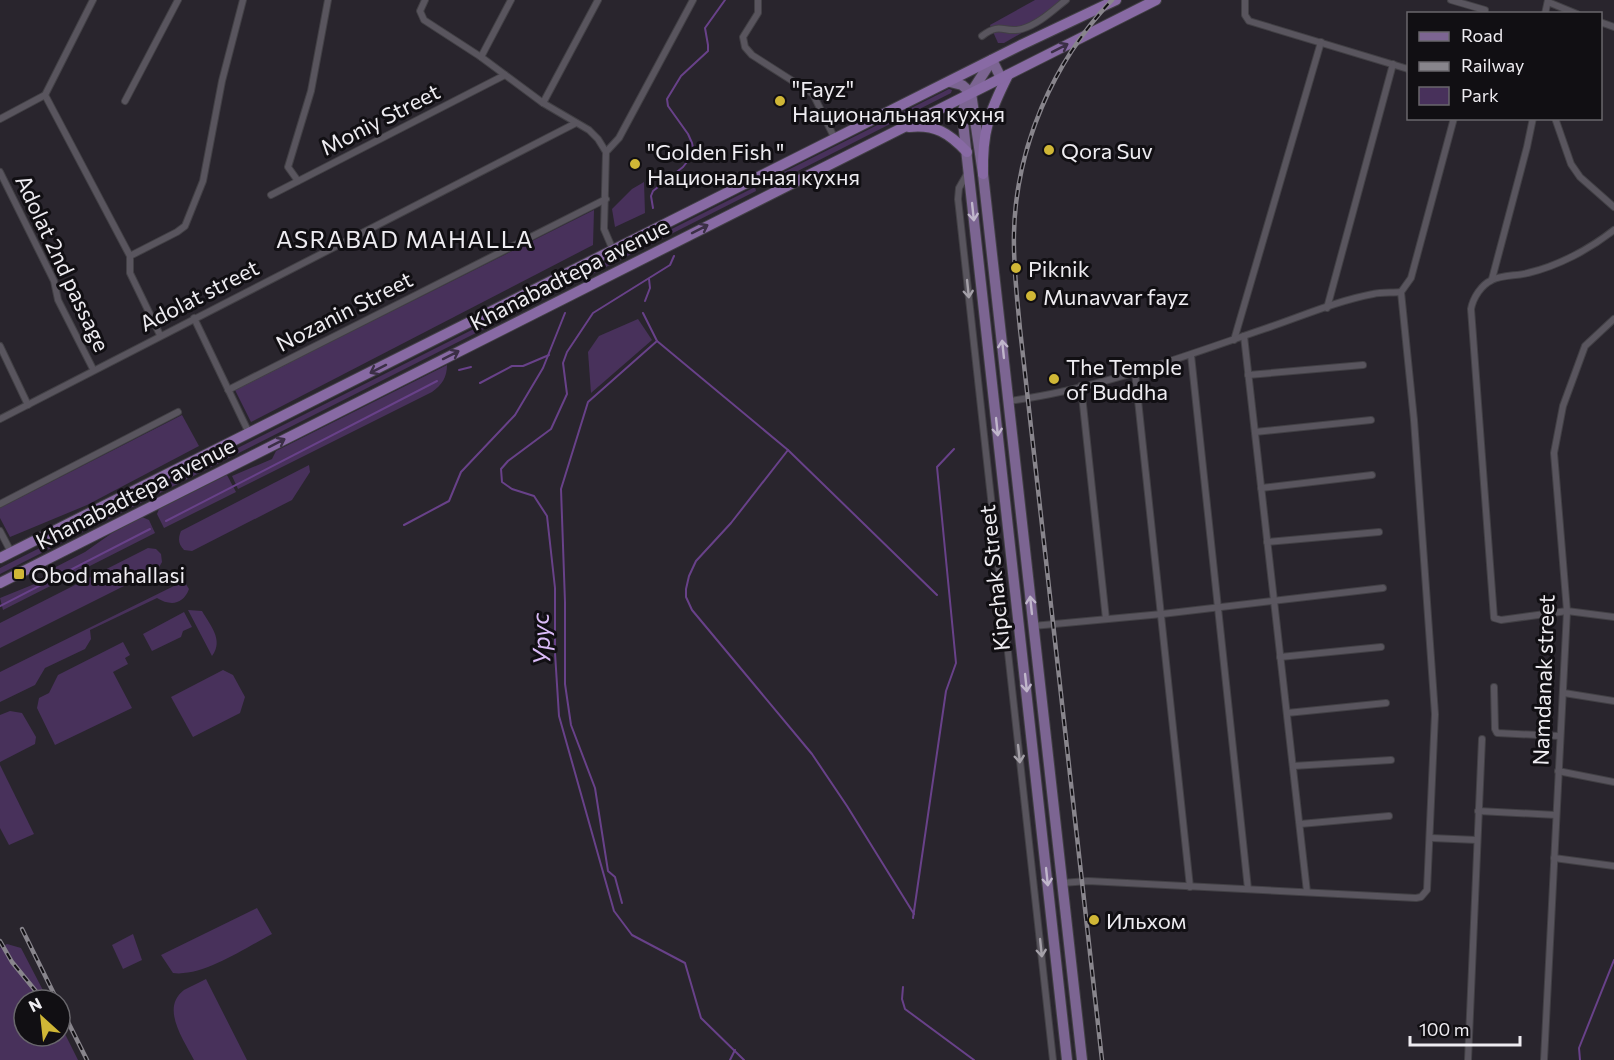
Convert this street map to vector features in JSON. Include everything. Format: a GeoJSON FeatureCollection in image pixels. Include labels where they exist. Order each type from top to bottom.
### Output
{"type":"FeatureCollection","features":[{"type":"Feature","properties":{"kind":"highway","name":"Khanabadtepa avenue"},"geometry":{"type":"LineString","coordinates":[[0,558],[1116,0]]}},
{"type":"Feature","properties":{"kind":"highway","name":"Khanabadtepa avenue"},"geometry":{"type":"LineString","coordinates":[[0,583],[1156,0]]}},
{"type":"Feature","properties":{"kind":"highway"},"geometry":{"type":"LineString","coordinates":[[983,174],[986,126],[1004,76]]}},
{"type":"Feature","properties":{"kind":"highway"},"geometry":{"type":"LineString","coordinates":[[900,129],[918,126],[936,128],[950,135],[967,152]]}},
{"type":"Feature","properties":{"kind":"highway"},"geometry":{"type":"LineString","coordinates":[[758,178],[768,184],[769,190],[766,196]]}},
{"type":"Feature","properties":{"kind":"main road"},"geometry":{"type":"LineString","coordinates":[[992,60],[1004,76]]}},
{"type":"Feature","properties":{"kind":"main road","name":"Kipchak Street"},"geometry":{"type":"LineString","coordinates":[[992,60],[965,103],[962,113],[1067,1060]]}},
{"type":"Feature","properties":{"kind":"main road"},"geometry":{"type":"LineString","coordinates":[[950,82],[962,85],[971,93]]}},
{"type":"Feature","properties":{"kind":"main road","name":"Kipchak Street"},"geometry":{"type":"LineString","coordinates":[[971,93],[983,174],[1082,1060]]}},
{"type":"Feature","properties":{"kind":"main road"},"geometry":{"type":"LineString","coordinates":[[993,389],[1007,387]]}},
{"type":"Feature","properties":{"kind":"street"},"geometry":{"type":"LineString","coordinates":[[0,119],[45,95],[93,0]]}},
{"type":"Feature","properties":{"kind":"street"},"geometry":{"type":"LineString","coordinates":[[125,100],[178,0]]}},
{"type":"Feature","properties":{"kind":"street"},"geometry":{"type":"LineString","coordinates":[[130,256],[185,226],[202,181],[222,81],[243,0]]}},
{"type":"Feature","properties":{"kind":"street"},"geometry":{"type":"LineString","coordinates":[[298,181],[288,167],[310,91],[328,0]]}},
{"type":"Feature","properties":{"kind":"street"},"geometry":{"type":"LineString","coordinates":[[425,0],[420,11],[424,20],[481,57],[543,103],[594,134],[606,152],[604,229],[613,250]]}},
{"type":"Feature","properties":{"kind":"street"},"geometry":{"type":"LineString","coordinates":[[481,57],[511,0]]}},
{"type":"Feature","properties":{"kind":"street"},"geometry":{"type":"LineString","coordinates":[[543,103],[598,0]]}},
{"type":"Feature","properties":{"kind":"street"},"geometry":{"type":"LineString","coordinates":[[606,152],[619,138],[693,0]]}},
{"type":"Feature","properties":{"kind":"street"},"geometry":{"type":"LineString","coordinates":[[758,0],[758,13],[742,37],[747,51],[813,94],[835,140]]}},
{"type":"Feature","properties":{"kind":"street"},"geometry":{"type":"LineString","coordinates":[[982,36],[995,28],[1012,30],[1024,28],[1043,18],[1066,0]]}},
{"type":"Feature","properties":{"kind":"street"},"geometry":{"type":"LineString","coordinates":[[1245,0],[1245,15],[1249,21],[1407,69]]}},
{"type":"Feature","properties":{"kind":"street"},"geometry":{"type":"LineString","coordinates":[[1452,0],[1485,10],[1484,12]]}},
{"type":"Feature","properties":{"kind":"street"},"geometry":{"type":"LineString","coordinates":[[1548,1],[1573,12]]}},
{"type":"Feature","properties":{"kind":"street"},"geometry":{"type":"LineString","coordinates":[[1234,340],[1321,42]]}},
{"type":"Feature","properties":{"kind":"street"},"geometry":{"type":"LineString","coordinates":[[1327,308],[1394,64]]}},
{"type":"Feature","properties":{"kind":"street","name":"Moniy Street"},"geometry":{"type":"LineString","coordinates":[[271,195],[505,75]]}},
{"type":"Feature","properties":{"kind":"street"},"geometry":{"type":"LineString","coordinates":[[45,95],[130,256],[130,273],[160,335]]}},
{"type":"Feature","properties":{"kind":"street"},"geometry":{"type":"LineString","coordinates":[[1062,883],[1088,880],[1421,897],[1427,890],[1435,714],[1414,420],[1401,292],[1411,278],[1453,120]]}},
{"type":"Feature","properties":{"kind":"street"},"geometry":{"type":"LineString","coordinates":[[1533,120],[1492,279],[1472,300],[1471,309],[1493,614],[1497,620],[1567,611],[1614,617]]}},
{"type":"Feature","properties":{"kind":"street"},"geometry":{"type":"LineString","coordinates":[[1557,120],[1571,164],[1580,177],[1614,207]]}},
{"type":"Feature","properties":{"kind":"street","name":"Adolat street"},"geometry":{"type":"LineString","coordinates":[[0,419],[93,369],[576,123]]}},
{"type":"Feature","properties":{"kind":"street"},"geometry":{"type":"LineString","coordinates":[[969,171],[959,188],[958,199],[1053,1060]]}},
{"type":"Feature","properties":{"kind":"street","name":"Adolat 2nd passage"},"geometry":{"type":"LineString","coordinates":[[0,172],[54,281],[58,300],[93,369]]}},
{"type":"Feature","properties":{"kind":"street","name":"Nozanin Street"},"geometry":{"type":"LineString","coordinates":[[228,390],[606,199]]}},
{"type":"Feature","properties":{"kind":"street"},"geometry":{"type":"LineString","coordinates":[[1492,279],[1530,273],[1584,251],[1614,230]]}},
{"type":"Feature","properties":{"kind":"street"},"geometry":{"type":"LineString","coordinates":[[1008,401],[1034,398],[1191,356],[1374,293],[1401,292]]}},
{"type":"Feature","properties":{"kind":"street"},"geometry":{"type":"LineString","coordinates":[[194,318],[249,433]]}},
{"type":"Feature","properties":{"kind":"street","name":"Namdanak street"},"geometry":{"type":"LineString","coordinates":[[1545,1060],[1559,736],[1564,693],[1567,611],[1554,453],[1563,406],[1585,346],[1614,319]]}},
{"type":"Feature","properties":{"kind":"street"},"geometry":{"type":"LineString","coordinates":[[1244,336],[1306,892]]}},
{"type":"Feature","properties":{"kind":"street"},"geometry":{"type":"LineString","coordinates":[[0,346],[28,405]]}},
{"type":"Feature","properties":{"kind":"street"},"geometry":{"type":"LineString","coordinates":[[1191,356],[1248,889]]}},
{"type":"Feature","properties":{"kind":"street"},"geometry":{"type":"LineString","coordinates":[[1248,375],[1363,365]]}},
{"type":"Feature","properties":{"kind":"street"},"geometry":{"type":"LineString","coordinates":[[1135,372],[1190,887]]}},
{"type":"Feature","properties":{"kind":"street"},"geometry":{"type":"LineString","coordinates":[[1081,386],[1106,619]]}},
{"type":"Feature","properties":{"kind":"street"},"geometry":{"type":"LineString","coordinates":[[0,504],[178,412]]}},
{"type":"Feature","properties":{"kind":"street"},"geometry":{"type":"LineString","coordinates":[[1255,432],[1371,420]]}},
{"type":"Feature","properties":{"kind":"street"},"geometry":{"type":"LineString","coordinates":[[1261,488],[1372,475]]}},
{"type":"Feature","properties":{"kind":"street"},"geometry":{"type":"LineString","coordinates":[[0,531],[11,552]]}},
{"type":"Feature","properties":{"kind":"street"},"geometry":{"type":"LineString","coordinates":[[1267,542],[1379,532]]}},
{"type":"Feature","properties":{"kind":"street"},"geometry":{"type":"LineString","coordinates":[[1034,626],[1162,614],[1383,588]]}},
{"type":"Feature","properties":{"kind":"street"},"geometry":{"type":"LineString","coordinates":[[1280,657],[1380,646]]}},
{"type":"Feature","properties":{"kind":"street"},"geometry":{"type":"LineString","coordinates":[[1494,687],[1497,733],[1559,736]]}},
{"type":"Feature","properties":{"kind":"street"},"geometry":{"type":"LineString","coordinates":[[1564,693],[1614,701]]}},
{"type":"Feature","properties":{"kind":"street"},"geometry":{"type":"LineString","coordinates":[[1287,713],[1386,703]]}},
{"type":"Feature","properties":{"kind":"street"},"geometry":{"type":"LineString","coordinates":[[1468,1060],[1482,740]]}},
{"type":"Feature","properties":{"kind":"street"},"geometry":{"type":"LineString","coordinates":[[1293,766],[1391,760]]}},
{"type":"Feature","properties":{"kind":"street"},"geometry":{"type":"LineString","coordinates":[[1558,771],[1614,782]]}},
{"type":"Feature","properties":{"kind":"street"},"geometry":{"type":"LineString","coordinates":[[1478,811],[1556,815]]}},
{"type":"Feature","properties":{"kind":"street"},"geometry":{"type":"LineString","coordinates":[[1300,824],[1389,816]]}},
{"type":"Feature","properties":{"kind":"street"},"geometry":{"type":"LineString","coordinates":[[1431,838],[1477,840]]}},
{"type":"Feature","properties":{"kind":"street"},"geometry":{"type":"LineString","coordinates":[[1554,858],[1614,866]]}},
{"type":"Feature","properties":{"kind":"green space"},"geometry":{"type":"Polygon","coordinates":[[[1035,0],[1062,0],[1053,15],[1004,43],[998,43],[990,25],[1035,0]]]}},
{"type":"Feature","properties":{"kind":"green space"},"geometry":{"type":"Polygon","coordinates":[[[949,89],[952,90],[951,93],[784,178],[782,173],[949,89]]]}},
{"type":"Feature","properties":{"kind":"green space"},"geometry":{"type":"Polygon","coordinates":[[[644,182],[645,213],[615,227],[612,209],[632,189],[644,182]]]}},
{"type":"Feature","properties":{"kind":"green space"},"geometry":{"type":"Polygon","coordinates":[[[755,187],[756,191],[0,574],[0,568],[755,187]]]}},
{"type":"Feature","properties":{"kind":"green space"},"geometry":{"type":"Polygon","coordinates":[[[594,210],[593,245],[251,422],[235,390],[594,210]]]}},
{"type":"Feature","properties":{"kind":"green space"},"geometry":{"type":"Polygon","coordinates":[[[638,319],[652,340],[591,393],[588,352],[599,336],[638,319]]]}},
{"type":"Feature","properties":{"kind":"green space"},"geometry":{"type":"Polygon","coordinates":[[[447,365],[443,380],[432,392],[238,489],[232,476],[272,459],[276,451],[447,365]]]}},
{"type":"Feature","properties":{"kind":"green space"},"geometry":{"type":"Polygon","coordinates":[[[182,415],[199,446],[87,505],[10,537],[0,518],[0,508],[182,415]]]}},
{"type":"Feature","properties":{"kind":"green space"},"geometry":{"type":"Polygon","coordinates":[[[309,465],[310,472],[292,500],[192,551],[184,550],[179,539],[181,531],[309,465]]]}},
{"type":"Feature","properties":{"kind":"green space"},"geometry":{"type":"Polygon","coordinates":[[[227,475],[236,492],[164,528],[157,514],[159,509],[227,475]]]}},
{"type":"Feature","properties":{"kind":"green space"},"geometry":{"type":"Polygon","coordinates":[[[142,517],[149,520],[155,533],[3,610],[0,598],[37,583],[46,572],[85,552],[112,533],[142,517]]]}},
{"type":"Feature","properties":{"kind":"green space"},"geometry":{"type":"Polygon","coordinates":[[[148,548],[156,549],[161,554],[162,562],[158,569],[0,648],[0,623],[148,548]]]}},
{"type":"Feature","properties":{"kind":"green space"},"geometry":{"type":"Polygon","coordinates":[[[184,581],[189,589],[180,601],[171,603],[157,598],[90,630],[91,639],[85,649],[45,668],[35,685],[0,702],[0,672],[184,581]]]}},
{"type":"Feature","properties":{"kind":"green space"},"geometry":{"type":"Polygon","coordinates":[[[188,610],[202,611],[212,627],[217,644],[212,656],[188,610]]]}},
{"type":"Feature","properties":{"kind":"green space"},"geometry":{"type":"Polygon","coordinates":[[[184,612],[192,627],[183,631],[181,637],[152,651],[143,634],[184,612]]]}},
{"type":"Feature","properties":{"kind":"green space"},"geometry":{"type":"Polygon","coordinates":[[[123,642],[130,655],[125,658],[128,664],[113,672],[132,708],[55,745],[37,708],[39,698],[49,693],[58,675],[123,642]]]}},
{"type":"Feature","properties":{"kind":"green space"},"geometry":{"type":"Polygon","coordinates":[[[223,670],[233,675],[245,697],[240,713],[193,737],[171,697],[223,670]]]}},
{"type":"Feature","properties":{"kind":"green space"},"geometry":{"type":"Polygon","coordinates":[[[10,711],[22,713],[36,737],[35,744],[0,762],[0,715],[10,711]]]}},
{"type":"Feature","properties":{"kind":"green space"},"geometry":{"type":"Polygon","coordinates":[[[0,765],[34,834],[9,845],[0,828],[0,765]]]}},
{"type":"Feature","properties":{"kind":"green space"},"geometry":{"type":"Polygon","coordinates":[[[257,908],[272,934],[224,960],[197,971],[173,973],[161,955],[257,908]]]}},
{"type":"Feature","properties":{"kind":"green space"},"geometry":{"type":"Polygon","coordinates":[[[133,934],[142,960],[123,969],[112,945],[133,934]]]}},
{"type":"Feature","properties":{"kind":"green space"},"geometry":{"type":"Polygon","coordinates":[[[7,944],[21,948],[42,988],[12,988],[12,1048],[72,1048],[78,1060],[0,1060],[0,948],[7,944]]]}},
{"type":"Feature","properties":{"kind":"green space"},"geometry":{"type":"Polygon","coordinates":[[[206,979],[247,1060],[194,1060],[185,1043],[176,1024],[174,1006],[177,997],[184,990],[206,979]]]}},
{"type":"Feature","properties":{"kind":"waterway","name":"Урус"},"geometry":{"type":"LineString","coordinates":[[653,208],[651,196],[653,191],[683,167],[694,153],[688,134],[668,106],[667,99],[681,76],[708,51],[705,28],[725,0]]}},
{"type":"Feature","properties":{"kind":"waterway","name":"Урус"},"geometry":{"type":"LineString","coordinates":[[674,256],[670,265],[593,313],[567,352],[563,363],[567,394],[551,429],[508,461],[501,469],[502,482],[512,489],[534,496],[547,516],[555,588],[555,653],[559,716],[614,911],[632,935],[685,963],[701,1018],[744,1060]]}},
{"type":"Feature","properties":{"kind":"waterway"},"geometry":{"type":"LineString","coordinates":[[645,301],[650,288],[649,279]]}},
{"type":"Feature","properties":{"kind":"waterway"},"geometry":{"type":"LineString","coordinates":[[404,525],[449,501],[461,472],[515,415],[543,368],[565,313]]}},
{"type":"Feature","properties":{"kind":"waterway"},"geometry":{"type":"LineString","coordinates":[[643,313],[657,341],[788,450],[937,595]]}},
{"type":"Feature","properties":{"kind":"waterway"},"geometry":{"type":"LineString","coordinates":[[622,903],[615,877],[608,871],[595,788],[571,725],[565,684],[561,489],[588,402],[657,341]]}},
{"type":"Feature","properties":{"kind":"waterway"},"geometry":{"type":"LineString","coordinates":[[480,383],[512,366],[523,366],[549,355]]}},
{"type":"Feature","properties":{"kind":"waterway"},"geometry":{"type":"LineString","coordinates":[[459,370],[471,367]]}},
{"type":"Feature","properties":{"kind":"waterway"},"geometry":{"type":"LineString","coordinates":[[166,521],[437,381]]}},
{"type":"Feature","properties":{"kind":"waterway"},"geometry":{"type":"LineString","coordinates":[[913,918],[946,691],[956,663],[937,467],[954,449]]}},
{"type":"Feature","properties":{"kind":"waterway"},"geometry":{"type":"LineString","coordinates":[[788,450],[731,523],[696,561],[689,576],[686,597],[692,610],[812,754],[914,914]]}},
{"type":"Feature","properties":{"kind":"waterway"},"geometry":{"type":"LineString","coordinates":[[0,606],[150,529]]}},
{"type":"Feature","properties":{"kind":"waterway"},"geometry":{"type":"LineString","coordinates":[[1580,1060],[1579,1048],[1614,960]]}},
{"type":"Feature","properties":{"kind":"waterway"},"geometry":{"type":"LineString","coordinates":[[903,987],[902,999],[905,1009],[974,1060]]}},
{"type":"Feature","properties":{"kind":"waterway"},"geometry":{"type":"LineString","coordinates":[[730,1060],[735,1050]]}},
{"type":"Feature","properties":{"kind":"railway"},"geometry":{"type":"LineString","coordinates":[[1102,1060],[1020,329],[1014,233],[1016,201],[1022,169],[1030,138],[1042,108],[1072,50],[1112,0]]}},
{"type":"Feature","properties":{"kind":"railway"},"geometry":{"type":"LineString","coordinates":[[22,929],[51,988]]}},
{"type":"Feature","properties":{"kind":"railway"},"geometry":{"type":"LineString","coordinates":[[0,941],[12,962],[33,988]]}},
{"type":"Feature","properties":{"kind":"railway"},"geometry":{"type":"LineString","coordinates":[[72,1030],[87,1060]]}},
{"type":"Feature","properties":{"kind":"place","name":"\"Fayz\" Национальная кухня"},"geometry":{"type":"Point","coordinates":[780,101]}},
{"type":"Feature","properties":{"kind":"place","name":"Qora Suv"},"geometry":{"type":"Point","coordinates":[1049,150]}},
{"type":"Feature","properties":{"kind":"place","name":"\"Golden Fish \" Национальная кухня"},"geometry":{"type":"Point","coordinates":[635,164]}},
{"type":"Feature","properties":{"kind":"place","name":"Piknik"},"geometry":{"type":"Point","coordinates":[1016,268]}},
{"type":"Feature","properties":{"kind":"place","name":"Munavvar fayz"},"geometry":{"type":"Point","coordinates":[1031,296]}},
{"type":"Feature","properties":{"kind":"place","name":"The Temple of Buddha"},"geometry":{"type":"Point","coordinates":[1054,379]}},
{"type":"Feature","properties":{"kind":"place","name":"Obod mahallasi"},"geometry":{"type":"Point","coordinates":[19,574]}},
{"type":"Feature","properties":{"kind":"place","name":"Ильхом"},"geometry":{"type":"Point","coordinates":[1094,920]}},
{"type":"Feature","properties":{"kind":"district","name":"ASRABAD MAHALLA"},"geometry":{"type":"Point","coordinates":[405,238]}}]}
